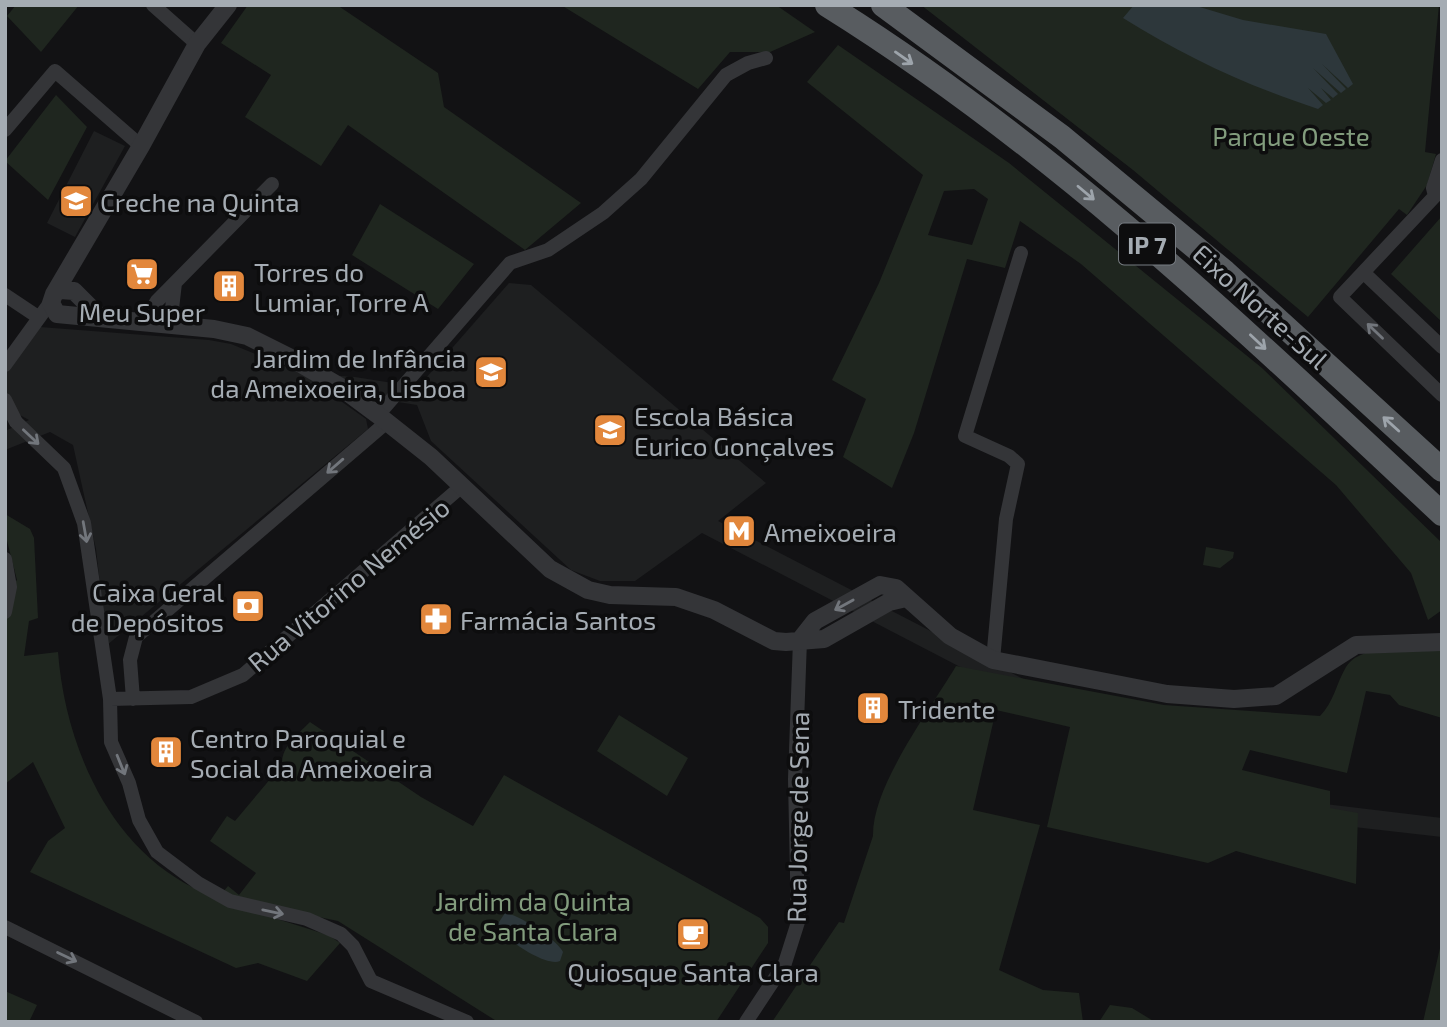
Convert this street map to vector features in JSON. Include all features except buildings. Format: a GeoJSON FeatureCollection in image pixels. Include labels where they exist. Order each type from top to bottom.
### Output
{"type":"FeatureCollection","features":[{"type":"Feature","properties":{"kind":"highway"},"geometry":{"type":"LineString","coordinates":[[812,5],[861,28]]}},
{"type":"Feature","properties":{"kind":"highway","name":"Eixo Norte-Sul"},"geometry":{"type":"LineString","coordinates":[[827,5],[1037,152],[1198,287],[1442,514]]}},
{"type":"Feature","properties":{"kind":"highway","name":"Eixo Norte-Sul"},"geometry":{"type":"LineString","coordinates":[[883,5],[1062,137],[1225,272],[1442,470]]}},
{"type":"Feature","properties":{"kind":"street"},"geometry":{"type":"LineString","coordinates":[[153,5],[197,44]]}},
{"type":"Feature","properties":{"kind":"street"},"geometry":{"type":"LineString","coordinates":[[5,365],[71,268],[197,44],[228,5]]}},
{"type":"Feature","properties":{"kind":"street"},"geometry":{"type":"LineString","coordinates":[[133,699],[130,660],[136,637],[383,418],[510,263],[548,250],[603,213],[641,179],[726,75],[748,63],[766,58]]}},
{"type":"Feature","properties":{"kind":"street"},"geometry":{"type":"LineString","coordinates":[[5,130],[55,71],[141,146]]}},
{"type":"Feature","properties":{"kind":"street"},"geometry":{"type":"LineString","coordinates":[[1442,160],[1433,188],[1438,200],[1340,297],[1442,395]]}},
{"type":"Feature","properties":{"kind":"street"},"geometry":{"type":"LineString","coordinates":[[143,324],[157,301],[272,184]]}},
{"type":"Feature","properties":{"kind":"street"},"geometry":{"type":"LineString","coordinates":[[993,660],[1006,519],[1018,464],[1009,456],[965,436],[1021,253]]}},
{"type":"Feature","properties":{"kind":"street"},"geometry":{"type":"LineString","coordinates":[[66,316],[79,310],[71,268]]}},
{"type":"Feature","properties":{"kind":"street"},"geometry":{"type":"LineString","coordinates":[[1364,272],[1442,348]]}},
{"type":"Feature","properties":{"kind":"street"},"geometry":{"type":"LineString","coordinates":[[170,326],[174,283]]}},
{"type":"Feature","properties":{"kind":"street"},"geometry":{"type":"LineString","coordinates":[[66,316],[52,309],[53,297],[60,290],[76,293],[101,318]]}},
{"type":"Feature","properties":{"kind":"street"},"geometry":{"type":"LineString","coordinates":[[5,295],[38,317],[101,318],[214,329],[247,337],[339,386],[383,418],[462,486],[550,569],[570,583],[610,594],[676,597],[714,610],[774,641],[824,639],[897,596],[950,636],[993,660],[1167,694],[1234,699],[1276,696],[1356,645],[1442,642]]}},
{"type":"Feature","properties":{"kind":"street"},"geometry":{"type":"LineString","coordinates":[[5,400],[16,422],[64,468],[84,523],[110,699],[111,742],[129,783],[139,820],[157,852],[214,894],[249,906],[307,919],[345,937],[371,981],[467,1022]]}},
{"type":"Feature","properties":{"kind":"street","name":"Rua Vitorino Nemésio"},"geometry":{"type":"LineString","coordinates":[[110,699],[191,697],[243,675],[462,486]]}},
{"type":"Feature","properties":{"kind":"street"},"geometry":{"type":"LineString","coordinates":[[5,559],[10,587],[5,612]]}},
{"type":"Feature","properties":{"kind":"street","name":"Rua Jorge de Sena"},"geometry":{"type":"LineString","coordinates":[[746,1022],[785,963],[798,922],[795,779],[800,640]]}},
{"type":"Feature","properties":{"kind":"street"},"geometry":{"type":"LineString","coordinates":[[5,927],[197,1022]]}},
{"type":"Feature","properties":{"kind":"shaded area"},"geometry":{"type":"Polygon","coordinates":[[[1134,5],[1193,5],[1243,20],[1326,34],[1353,84],[1348,88],[1322,64],[1346,89],[1341,93],[1313,68],[1338,94],[1333,98],[1321,88],[1331,100],[1326,103],[1308,88],[1323,105],[1318,109],[1292,100],[1193,58],[1123,18],[1134,5]]]}},
{"type":"Feature","properties":{"kind":"shaded area","name":"Creche na Quinta"},"geometry":{"type":"Polygon","coordinates":[[[94,131],[125,146],[75,237],[47,223],[94,131]]]}},
{"type":"Feature","properties":{"kind":"shaded area"},"geometry":{"type":"Polygon","coordinates":[[[509,283],[531,285],[766,483],[718,521],[1147,743],[1325,804],[1442,818],[1442,837],[1354,827],[1049,713],[702,533],[635,581],[600,581],[571,570],[431,441],[417,405],[353,395],[331,394],[366,419],[368,429],[107,645],[96,549],[73,445],[50,432],[5,450],[5,431],[29,420],[20,415],[5,392],[5,372],[40,327],[209,340],[231,344],[301,373],[355,377],[418,387],[509,283]]]}},
{"type":"Feature","properties":{"kind":"shaded area"},"geometry":{"type":"Polygon","coordinates":[[[505,913],[528,922],[554,941],[563,952],[560,961],[554,962],[536,956],[507,937],[497,925],[505,913]]]}},
{"type":"Feature","properties":{"kind":"green space"},"geometry":{"type":"Polygon","coordinates":[[[16,5],[79,5],[41,52],[7,16],[16,5]]]}},
{"type":"Feature","properties":{"kind":"green space"},"geometry":{"type":"Polygon","coordinates":[[[248,5],[337,5],[438,73],[444,107],[581,203],[525,250],[348,125],[321,166],[245,117],[271,75],[221,43],[248,5]]]}},
{"type":"Feature","properties":{"kind":"green space"},"geometry":{"type":"Polygon","coordinates":[[[561,5],[776,5],[815,32],[770,52],[730,52],[698,89],[561,5]]]}},
{"type":"Feature","properties":{"kind":"green space","name":"Parque Oeste"},"geometry":{"type":"Polygon","coordinates":[[[921,5],[1439,5],[1425,152],[1436,154],[1427,185],[1407,215],[1399,209],[1308,317],[1133,170],[921,5]]]}},
{"type":"Feature","properties":{"kind":"green space"},"geometry":{"type":"Polygon","coordinates":[[[838,45],[1009,163],[1262,368],[1442,543],[1442,610],[1428,620],[1411,573],[1336,485],[1081,264],[1020,221],[1005,268],[967,259],[914,433],[892,488],[843,457],[866,399],[832,380],[879,283],[923,175],[807,82],[838,45]],[[974,189],[944,191],[928,235],[972,245],[988,199],[974,189]]]}},
{"type":"Feature","properties":{"kind":"green space"},"geometry":{"type":"Polygon","coordinates":[[[56,95],[87,127],[48,200],[5,161],[56,95]]]}},
{"type":"Feature","properties":{"kind":"green space"},"geometry":{"type":"Polygon","coordinates":[[[380,204],[474,264],[438,309],[352,255],[380,204]]]}},
{"type":"Feature","properties":{"kind":"green space"},"geometry":{"type":"Polygon","coordinates":[[[1442,216],[1442,322],[1391,274],[1442,216]]]}},
{"type":"Feature","properties":{"kind":"green space"},"geometry":{"type":"Polygon","coordinates":[[[5,514],[30,529],[34,538],[38,618],[29,621],[24,656],[58,652],[62,687],[81,755],[96,788],[115,818],[137,846],[163,869],[194,888],[243,908],[330,936],[340,943],[307,981],[258,963],[236,968],[30,872],[48,841],[65,828],[33,762],[5,784],[5,591],[17,580],[5,533],[5,514]]]}},
{"type":"Feature","properties":{"kind":"green space"},"geometry":{"type":"Polygon","coordinates":[[[1206,547],[1234,552],[1233,558],[1220,568],[1203,565],[1206,547]]]}},
{"type":"Feature","properties":{"kind":"green space"},"geometry":{"type":"Polygon","coordinates":[[[1377,650],[1442,650],[1442,718],[1399,705],[1390,695],[1366,691],[1347,773],[1250,750],[1242,770],[1330,791],[1330,808],[1358,813],[1356,884],[1236,851],[1208,863],[1047,827],[1070,727],[996,710],[973,810],[1040,825],[999,970],[1043,990],[1079,993],[1083,1022],[772,1022],[839,922],[844,923],[873,836],[875,816],[892,772],[956,666],[1164,705],[1320,716],[1329,705],[1346,667],[1354,659],[1377,650]]]}},
{"type":"Feature","properties":{"kind":"green space"},"geometry":{"type":"Polygon","coordinates":[[[619,715],[688,758],[667,796],[597,751],[619,715]]]}},
{"type":"Feature","properties":{"kind":"green space","name":"Jardim da Quinta de Santa Clara"},"geometry":{"type":"Polygon","coordinates":[[[310,722],[421,797],[473,826],[504,775],[760,918],[768,927],[768,943],[716,1022],[498,1022],[338,921],[262,905],[223,892],[228,886],[239,895],[256,873],[210,841],[227,816],[235,821],[282,765],[287,747],[310,722]]]}},
{"type":"Feature","properties":{"kind":"green space"},"geometry":{"type":"Polygon","coordinates":[[[1440,948],[1442,1022],[1423,1022],[1440,948]]]}},
{"type":"Feature","properties":{"kind":"green space"},"geometry":{"type":"Polygon","coordinates":[[[5,991],[37,1005],[29,1022],[5,1022],[5,991]]]}},
{"type":"Feature","properties":{"kind":"green space"},"geometry":{"type":"Polygon","coordinates":[[[1110,1005],[1132,1008],[1155,1022],[1099,1022],[1110,1005]]]}},
{"type":"Feature","properties":{"kind":"place","name":"Creche na Quinta"},"geometry":{"type":"Point","coordinates":[76,201]}},
{"type":"Feature","properties":{"kind":"place","name":"Meu Super"},"geometry":{"type":"Point","coordinates":[142,274]}},
{"type":"Feature","properties":{"kind":"place","name":"Torres do Lumiar, Torre A"},"geometry":{"type":"Point","coordinates":[229,286]}},
{"type":"Feature","properties":{"kind":"place","name":"Jardim de Infância da Ameixoeira, Lisboa"},"geometry":{"type":"Point","coordinates":[491,372]}},
{"type":"Feature","properties":{"kind":"place","name":"Escola Básica Eurico Gonçalves"},"geometry":{"type":"Point","coordinates":[610,430]}},
{"type":"Feature","properties":{"kind":"place","name":"Ameixoeira"},"geometry":{"type":"Point","coordinates":[739,531]}},
{"type":"Feature","properties":{"kind":"place","name":"Caixa Geral de Depósitos"},"geometry":{"type":"Point","coordinates":[248,606]}},
{"type":"Feature","properties":{"kind":"place","name":"Farmácia Santos"},"geometry":{"type":"Point","coordinates":[436,619]}},
{"type":"Feature","properties":{"kind":"place","name":"Tridente"},"geometry":{"type":"Point","coordinates":[873,708]}},
{"type":"Feature","properties":{"kind":"place","name":"Centro Paroquial e Social da Ameixoeira"},"geometry":{"type":"Point","coordinates":[166,752]}},
{"type":"Feature","properties":{"kind":"place","name":"Quiosque Santa Clara"},"geometry":{"type":"Point","coordinates":[693,934]}}]}
